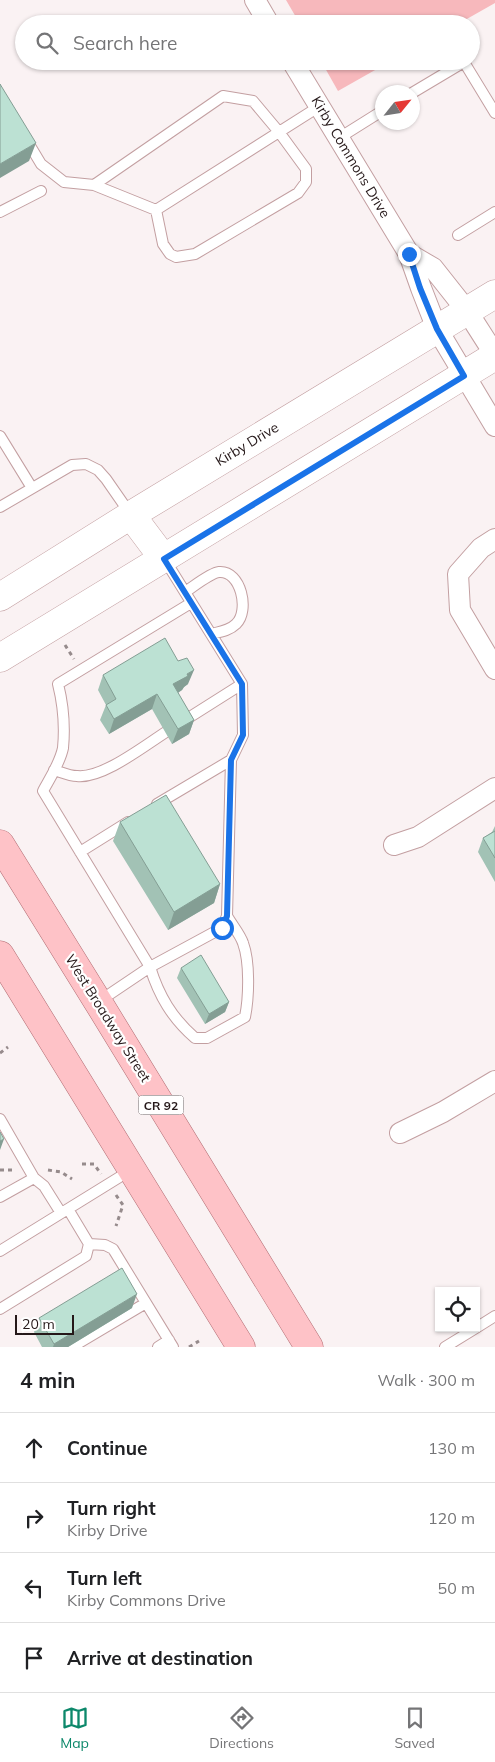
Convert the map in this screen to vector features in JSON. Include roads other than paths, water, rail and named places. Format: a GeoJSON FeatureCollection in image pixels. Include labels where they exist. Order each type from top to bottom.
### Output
{"type":"FeatureCollection","features":[{"type":"Feature","properties":{"kind":"main road","name":"Kirby Drive"},"geometry":{"type":"LineString","coordinates":[[0,597],[131,515],[495,294]]}},
{"type":"Feature","properties":{"kind":"main road"},"geometry":{"type":"LineString","coordinates":[[0,658],[495,356]]}},
{"type":"Feature","properties":{"kind":"main road"},"geometry":{"type":"LineString","coordinates":[[131,515],[164,559]]}},
{"type":"Feature","properties":{"kind":"main road","name":"West Broadway Street"},"geometry":{"type":"LineString","coordinates":[[0,844],[308,1347]]}},
{"type":"Feature","properties":{"kind":"main road"},"geometry":{"type":"LineString","coordinates":[[0,955],[241,1347]]}},
{"type":"Feature","properties":{"kind":"street"},"geometry":{"type":"LineString","coordinates":[[255,0],[264,15]]}},
{"type":"Feature","properties":{"kind":"street","name":"Kirby Commons Drive"},"geometry":{"type":"LineString","coordinates":[[298,70],[409,254],[420,288],[437,329],[495,426]]}},
{"type":"Feature","properties":{"kind":"street","name":"Kirby Commons Drive"},"geometry":{"type":"LineString","coordinates":[[409,254],[433,268],[467,311],[495,356]]}},
{"type":"Feature","properties":{"kind":"street"},"geometry":{"type":"LineString","coordinates":[[495,539],[481,548],[458,574],[460,610],[495,669]]}},
{"type":"Feature","properties":{"kind":"street"},"geometry":{"type":"LineString","coordinates":[[394,845],[418,837],[495,788]]}},
{"type":"Feature","properties":{"kind":"street"},"geometry":{"type":"LineString","coordinates":[[400,1133],[443,1112],[495,1081]]}},
{"type":"Feature","properties":{"kind":"lane"},"geometry":{"type":"LineString","coordinates":[[420,88],[451,70]]}},
{"type":"Feature","properties":{"kind":"lane"},"geometry":{"type":"LineString","coordinates":[[469,70],[495,113]]}},
{"type":"Feature","properties":{"kind":"lane"},"geometry":{"type":"LineString","coordinates":[[94,185],[223,96],[252,101],[279,132],[306,169],[306,182],[298,193],[195,254],[176,257],[170,254],[163,244],[156,210]]}},
{"type":"Feature","properties":{"kind":"lane"},"geometry":{"type":"LineString","coordinates":[[156,210],[320,106]]}},
{"type":"Feature","properties":{"kind":"lane"},"geometry":{"type":"LineString","coordinates":[[339,138],[375,115]]}},
{"type":"Feature","properties":{"kind":"lane"},"geometry":{"type":"LineString","coordinates":[[20,130],[41,164],[64,182],[94,185],[156,210]]}},
{"type":"Feature","properties":{"kind":"lane"},"geometry":{"type":"LineString","coordinates":[[0,212],[41,191]]}},
{"type":"Feature","properties":{"kind":"lane"},"geometry":{"type":"LineString","coordinates":[[458,235],[495,212]]}},
{"type":"Feature","properties":{"kind":"lane"},"geometry":{"type":"LineString","coordinates":[[0,436],[32,488]]}},
{"type":"Feature","properties":{"kind":"lane"},"geometry":{"type":"LineString","coordinates":[[0,507],[72,465],[86,464],[98,470],[106,479],[131,515]]}},
{"type":"Feature","properties":{"kind":"lane"},"geometry":{"type":"LineString","coordinates":[[98,1002],[150,967],[222,928],[227,916],[231,760],[243,735],[242,684],[164,559]]}},
{"type":"Feature","properties":{"kind":"lane"},"geometry":{"type":"LineString","coordinates":[[185,592],[220,572],[230,575],[239,586],[242,605],[241,617],[236,624],[227,630],[211,634]]}},
{"type":"Feature","properties":{"kind":"lane"},"geometry":{"type":"LineString","coordinates":[[191,603],[58,684],[62,699],[63,749],[43,791],[150,967],[156,988],[178,1023],[194,1038],[208,1038],[245,1017],[247,1004],[245,953],[243,943],[227,916]]}},
{"type":"Feature","properties":{"kind":"lane"},"geometry":{"type":"LineString","coordinates":[[182,722],[242,684]]}},
{"type":"Feature","properties":{"kind":"lane"},"geometry":{"type":"LineString","coordinates":[[54,770],[77,776],[94,774],[108,769],[166,732]]}},
{"type":"Feature","properties":{"kind":"lane"},"geometry":{"type":"LineString","coordinates":[[80,852],[231,760]]}},
{"type":"Feature","properties":{"kind":"lane"},"geometry":{"type":"LineString","coordinates":[[0,1119],[34,1178],[44,1186],[89,1244],[105,1245],[113,1249],[171,1344],[158,1347]]}},
{"type":"Feature","properties":{"kind":"lane"},"geometry":{"type":"LineString","coordinates":[[0,1251],[131,1169]]}},
{"type":"Feature","properties":{"kind":"lane"},"geometry":{"type":"LineString","coordinates":[[0,1197],[34,1178]]}},
{"type":"Feature","properties":{"kind":"lane"},"geometry":{"type":"LineString","coordinates":[[0,1309],[86,1256],[89,1244]]}},
{"type":"Feature","properties":{"kind":"lane"},"geometry":{"type":"LineString","coordinates":[[72,1347],[146,1303]]}},
{"type":"Feature","properties":{"kind":"lane"},"geometry":{"type":"LineString","coordinates":[[480,1325],[495,1316]]}},
{"type":"Feature","properties":{"kind":"lane"},"geometry":{"type":"LineString","coordinates":[[445,1347],[469,1332]]}}]}
